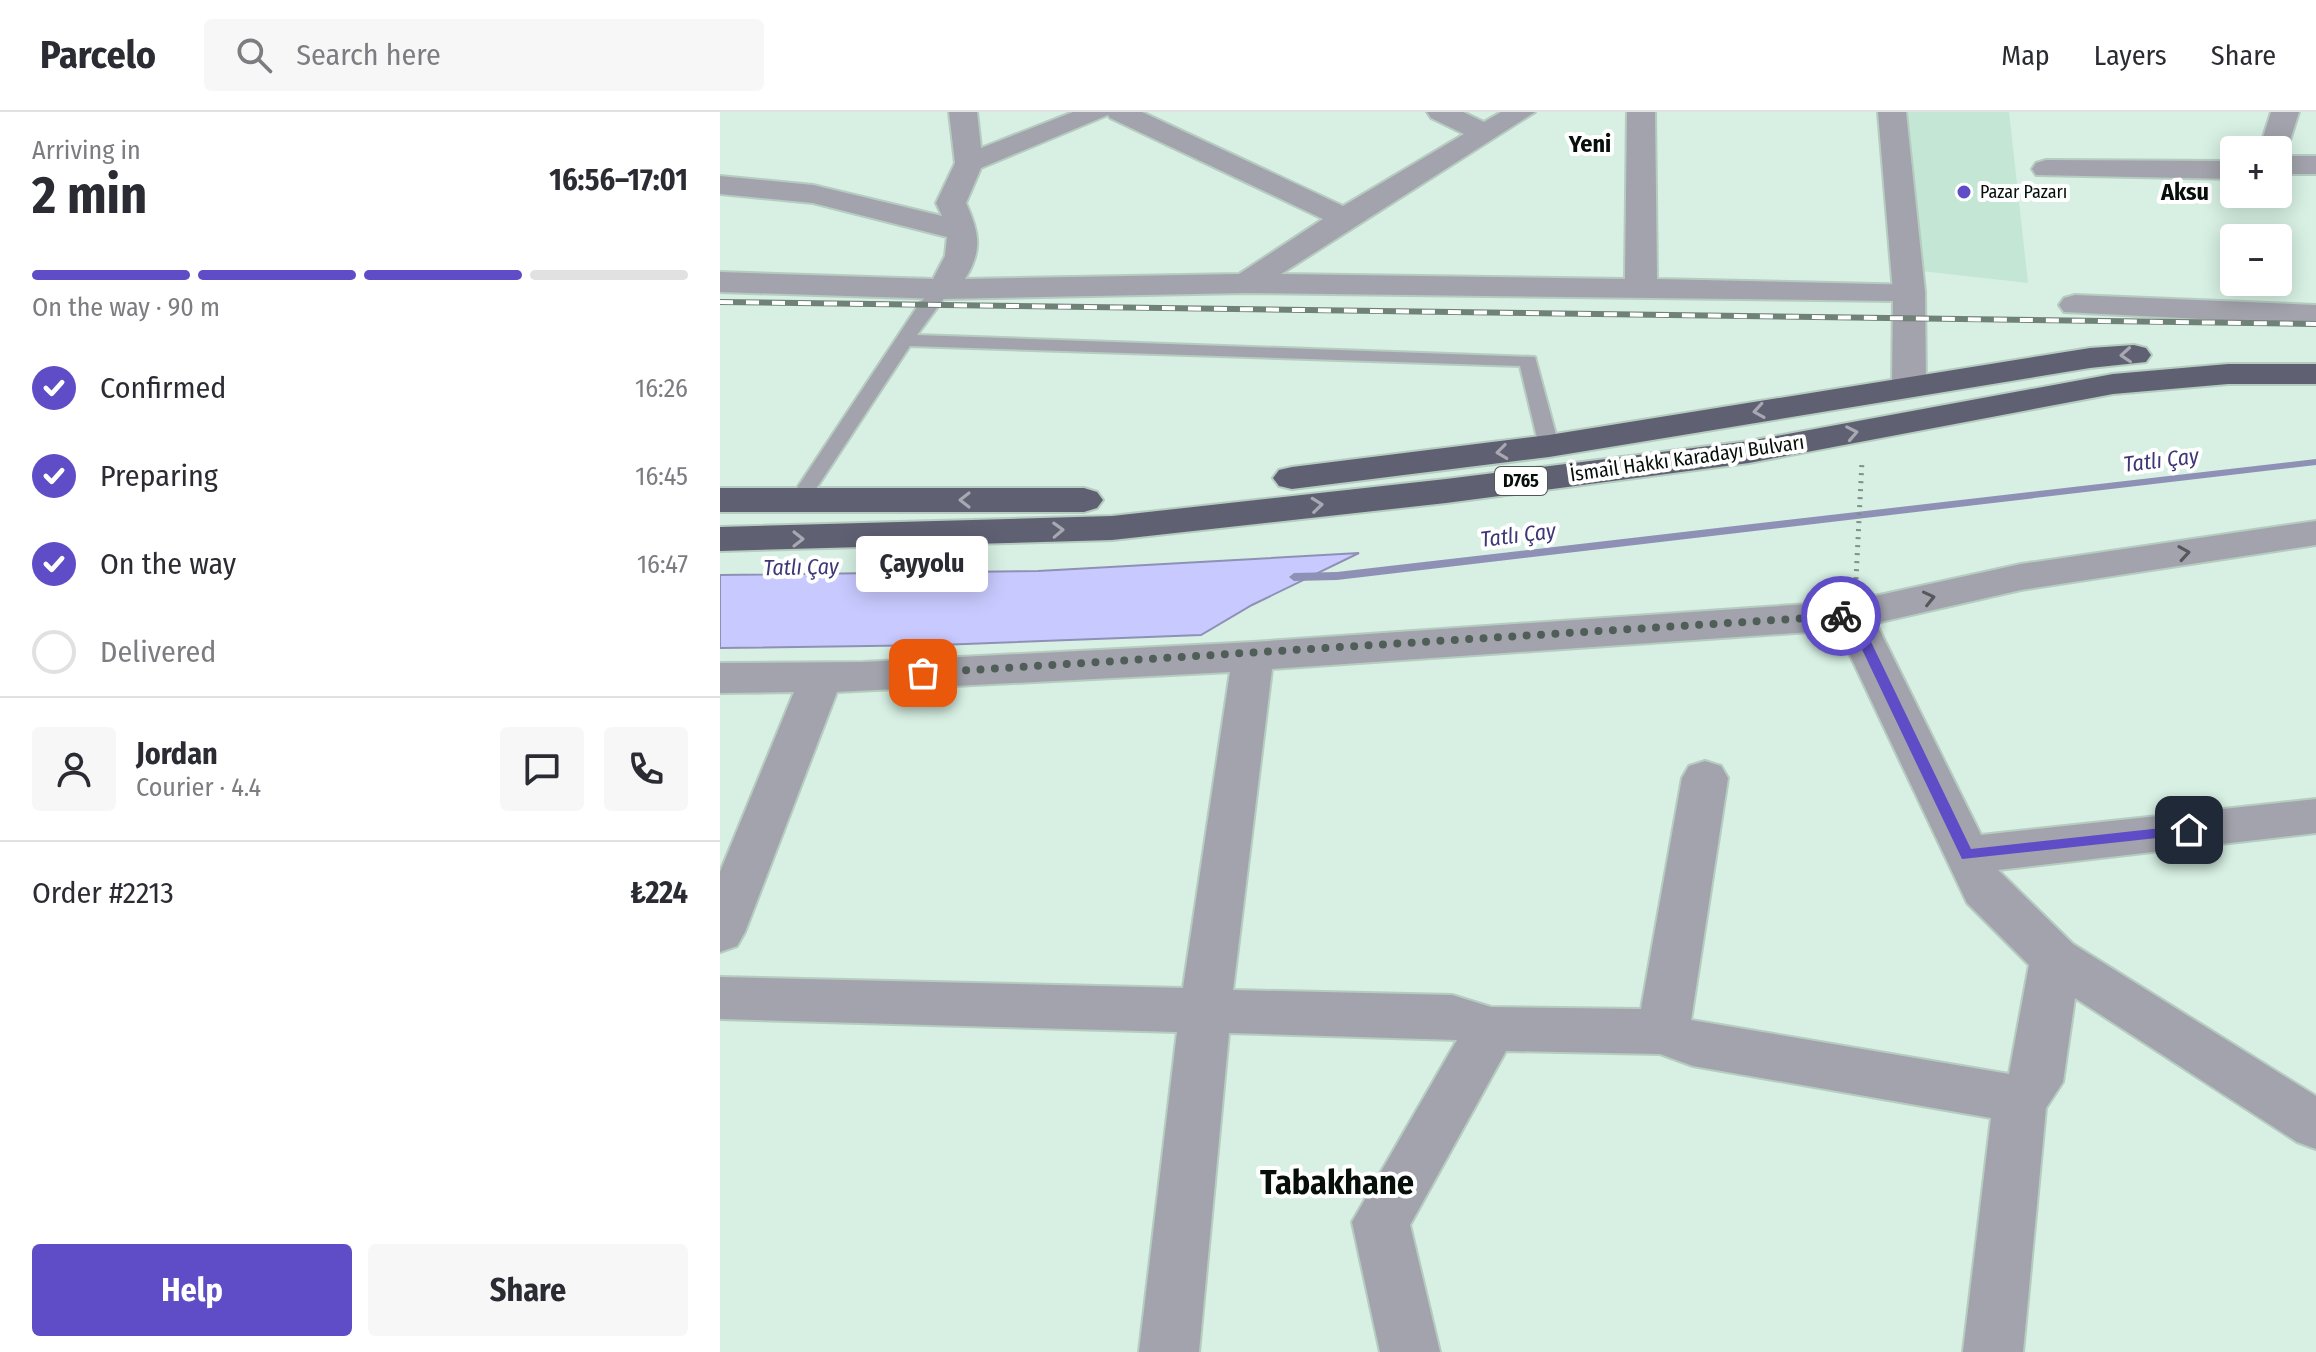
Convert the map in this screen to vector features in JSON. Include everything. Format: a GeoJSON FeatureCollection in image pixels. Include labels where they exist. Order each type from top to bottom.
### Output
{"type":"FeatureCollection","features":[{"type":"Feature","properties":{"kind":"highway","name":"D765"},"geometry":{"type":"LineString","coordinates":[[720,500],[1111,500],[1549,446],[2090,358],[2226,348],[2316,349]]}},
{"type":"Feature","properties":{"kind":"highway","name":"İsmail Hakkı Karadayı Bulvarı"},"geometry":{"type":"LineString","coordinates":[[720,539],[849,538],[1128,526],[1749,452],[2113,384],[2228,374],[2316,374]]}},
{"type":"Feature","properties":{"kind":"street"},"geometry":{"type":"LineString","coordinates":[[942,289],[962,261],[964,232],[951,203],[969,163],[963,112]]}},
{"type":"Feature","properties":{"kind":"street"},"geometry":{"type":"LineString","coordinates":[[969,163],[1097,112]]}},
{"type":"Feature","properties":{"kind":"street"},"geometry":{"type":"LineString","coordinates":[[1120,112],[1345,218]]}},
{"type":"Feature","properties":{"kind":"street"},"geometry":{"type":"LineString","coordinates":[[1441,112],[1485,133]]}},
{"type":"Feature","properties":{"kind":"street"},"geometry":{"type":"LineString","coordinates":[[1246,283],[1345,218],[1521,112]]}},
{"type":"Feature","properties":{"kind":"street"},"geometry":{"type":"LineString","coordinates":[[1641,112],[1641,289]]}},
{"type":"Feature","properties":{"kind":"street"},"geometry":{"type":"LineString","coordinates":[[1892,112],[1909,292],[1909,386]]}},
{"type":"Feature","properties":{"kind":"street"},"geometry":{"type":"LineString","coordinates":[[2277,136],[2285,112]]}},
{"type":"Feature","properties":{"kind":"street"},"geometry":{"type":"LineString","coordinates":[[2292,165],[2316,165]]}},
{"type":"Feature","properties":{"kind":"street"},"geometry":{"type":"LineString","coordinates":[[2046,169],[2220,170]]}},
{"type":"Feature","properties":{"kind":"street"},"geometry":{"type":"LineString","coordinates":[[720,185],[755,185],[866,205],[964,232]]}},
{"type":"Feature","properties":{"kind":"street"},"geometry":{"type":"LineString","coordinates":[[720,282],[942,289],[1246,283],[1909,292]]}},
{"type":"Feature","properties":{"kind":"street"},"geometry":{"type":"LineString","coordinates":[[2075,305],[2316,315]]}},
{"type":"Feature","properties":{"kind":"street"},"geometry":{"type":"LineString","coordinates":[[720,678],[822,677],[1253,656],[1854,603],[2316,533]]}},
{"type":"Feature","properties":{"kind":"street"},"geometry":{"type":"LineString","coordinates":[[1854,603],[1984,890],[2055,959],[2316,1125]]}},
{"type":"Feature","properties":{"kind":"street"},"geometry":{"type":"LineString","coordinates":[[1169,1352],[1205,1012],[1253,656]]}},
{"type":"Feature","properties":{"kind":"street"},"geometry":{"type":"LineString","coordinates":[[720,932],[822,677]]}},
{"type":"Feature","properties":{"kind":"street"},"geometry":{"type":"LineString","coordinates":[[1663,1032],[1705,778]]}},
{"type":"Feature","properties":{"kind":"street"},"geometry":{"type":"LineString","coordinates":[[1967,855],[2316,816]]}},
{"type":"Feature","properties":{"kind":"street"},"geometry":{"type":"LineString","coordinates":[[1993,1352],[2020,1099],[2036,1082],[2055,959]]}},
{"type":"Feature","properties":{"kind":"street"},"geometry":{"type":"LineString","coordinates":[[720,998],[1452,1017],[1491,1029],[1663,1032],[1693,1044],[2020,1099]]}},
{"type":"Feature","properties":{"kind":"street"},"geometry":{"type":"LineString","coordinates":[[1410,1352],[1381,1222],[1491,1029]]}},
{"type":"Feature","properties":{"kind":"lane"},"geometry":{"type":"LineString","coordinates":[[799,500],[904,340],[942,289]]}},
{"type":"Feature","properties":{"kind":"lane"},"geometry":{"type":"LineString","coordinates":[[904,340],[1528,361],[1549,446]]}},
{"type":"Feature","properties":{"kind":"path"},"geometry":{"type":"LineString","coordinates":[[1854,603],[1862,459]]}},
{"type":"Feature","properties":{"kind":"shaded area","name":"Pazar Pazarı"},"geometry":{"type":"Polygon","coordinates":[[[1901,112],[2009,112],[2028,283],[1921,271],[1901,112]]]}},
{"type":"Feature","properties":{"kind":"water"},"geometry":{"type":"Polygon","coordinates":[[[1359,553],[1252,605],[1201,635],[939,645],[720,648],[720,575],[1038,571],[1359,553]]]}},
{"type":"Feature","properties":{"kind":"waterway","name":"Tatlı Çay"},"geometry":{"type":"LineString","coordinates":[[1294,577],[1337,576],[2316,462]]}},
{"type":"Feature","properties":{"kind":"railway"},"geometry":{"type":"LineString","coordinates":[[720,302],[2316,324]]}},
{"type":"Feature","properties":{"kind":"way so far"},"geometry":{"type":"LineString","coordinates":[[923,673],[1253,656],[1841,616]]}},
{"type":"Feature","properties":{"kind":"place","name":"Pazar Pazarı"},"geometry":{"type":"Point","coordinates":[1964,192]}},
{"type":"Feature","properties":{"kind":"place","name":"Çayyolu"},"geometry":{"type":"Point","coordinates":[923,673]}},
{"type":"Feature","properties":{"kind":"district","name":"Yeni"},"geometry":{"type":"Point","coordinates":[1590,144]}},
{"type":"Feature","properties":{"kind":"district","name":"Aksu"},"geometry":{"type":"Point","coordinates":[2185,192]}},
{"type":"Feature","properties":{"kind":"district","name":"Tabakhane"},"geometry":{"type":"Point","coordinates":[1337,1182]}},
{"type":"Feature","properties":{"kind":"route"},"geometry":{"type":"LineString","coordinates":[[1841,616],[1852,615],[1967,855],[2189,830]]}}]}
